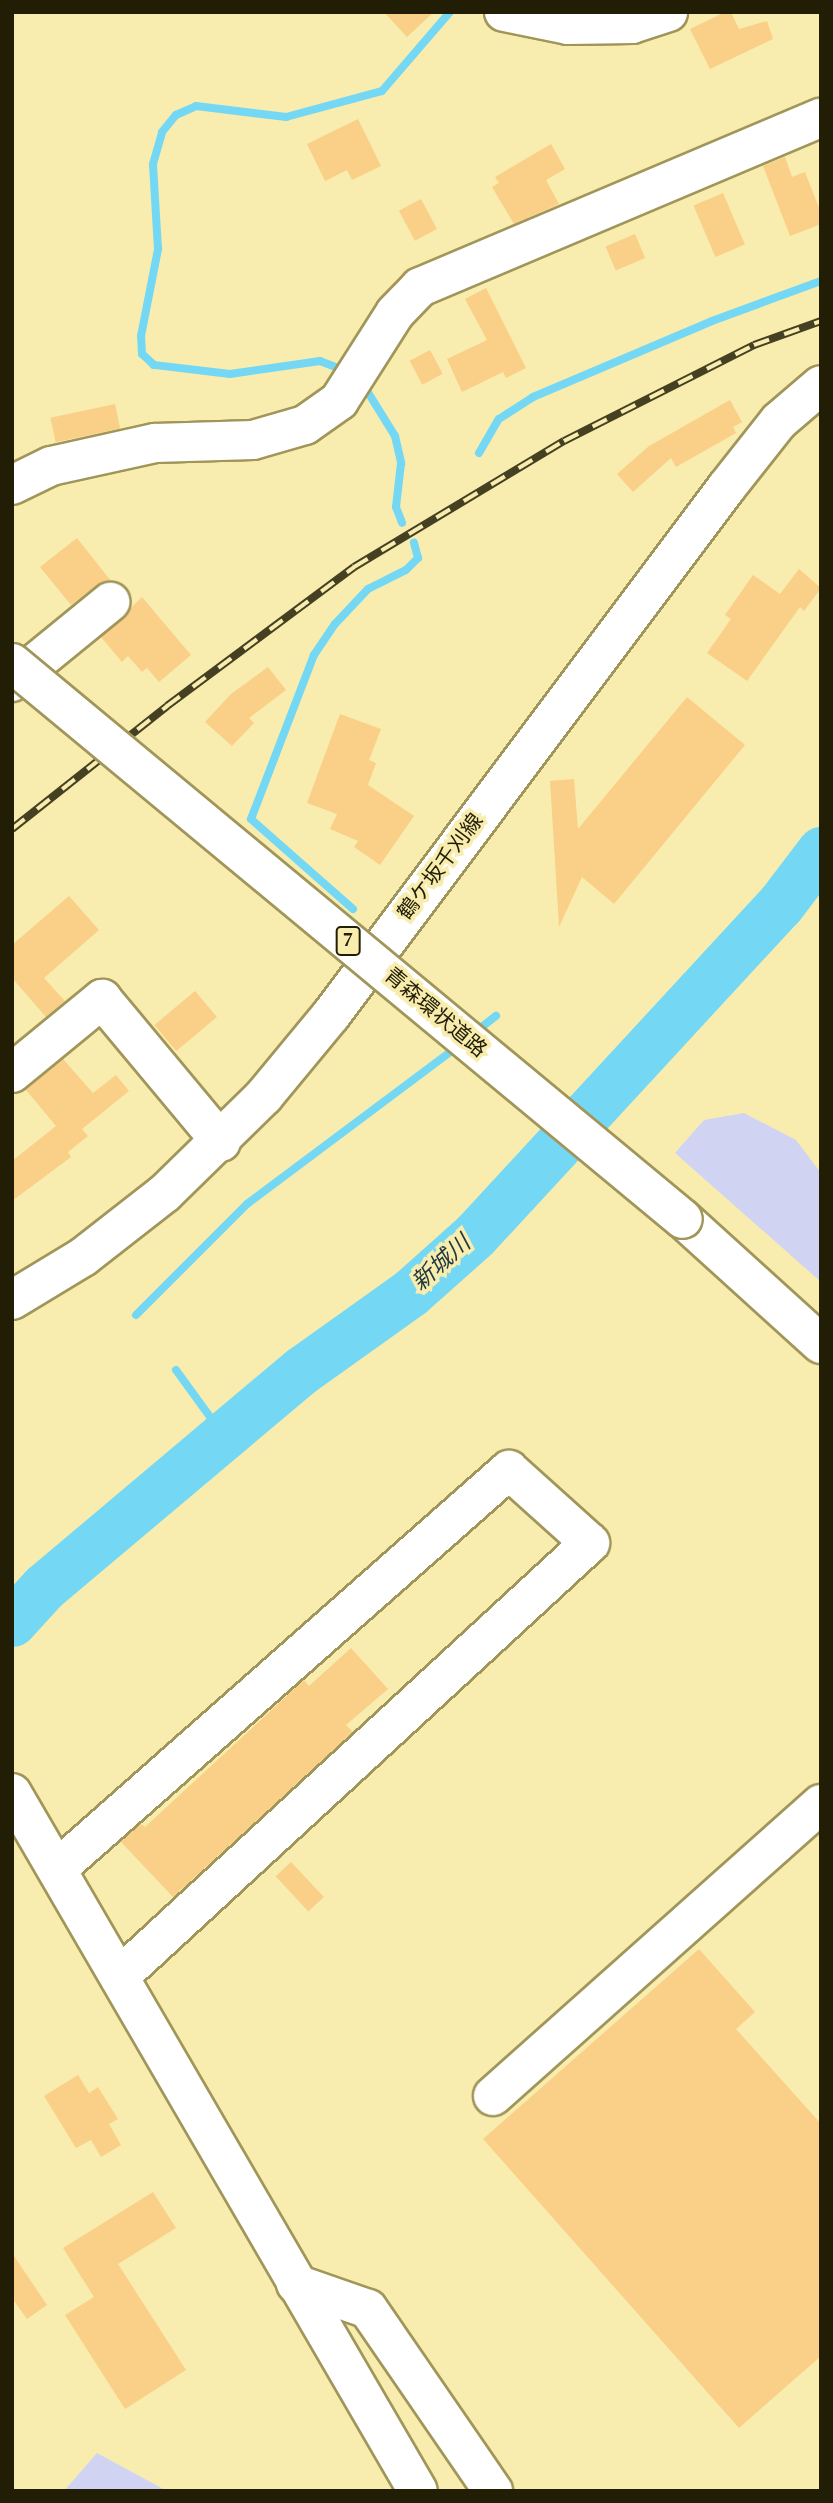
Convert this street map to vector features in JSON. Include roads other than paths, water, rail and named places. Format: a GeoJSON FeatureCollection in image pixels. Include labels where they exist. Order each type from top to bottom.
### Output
{"type":"FeatureCollection","features":[{"type":"Feature","properties":{"kind":"main road"},"geometry":{"type":"LineString","coordinates":[[504,12],[568,25],[632,24],[668,12]]}},
{"type":"Feature","properties":{"kind":"main road"},"geometry":{"type":"LineString","coordinates":[[12,485],[51,466],[155,443],[254,440],[305,425],[339,401],[395,313],[420,287],[821,118]]}},
{"type":"Feature","properties":{"kind":"main road","name":"鶴ケ坂千刈線"},"geometry":{"type":"LineString","coordinates":[[12,1300],[83,1258],[165,1193],[221,1142],[331,1015],[771,430],[821,386]]}},
{"type":"Feature","properties":{"kind":"main road"},"geometry":{"type":"LineString","coordinates":[[12,682],[110,603]]}},
{"type":"Feature","properties":{"kind":"main road","name":"青森環状道路"},"geometry":{"type":"LineString","coordinates":[[12,663],[683,1219],[821,1343]]}},
{"type":"Feature","properties":{"kind":"main road"},"geometry":{"type":"LineString","coordinates":[[12,1073],[102,999],[221,1142]]}},
{"type":"Feature","properties":{"kind":"main road"},"geometry":{"type":"LineString","coordinates":[[57,1870],[509,1470],[590,1543],[118,1977]]}},
{"type":"Feature","properties":{"kind":"main road"},"geometry":{"type":"LineString","coordinates":[[12,1793],[418,2491]]}},
{"type":"Feature","properties":{"kind":"main road"},"geometry":{"type":"LineString","coordinates":[[493,2096],[821,1804]]}},
{"type":"Feature","properties":{"kind":"main road"},"geometry":{"type":"LineString","coordinates":[[296,2284],[368,2309],[493,2491]]}},
{"type":"Feature","properties":{"kind":"waterway"},"geometry":{"type":"LineString","coordinates":[[346,371],[320,361],[230,374],[154,365],[142,354],[141,336],[158,249],[153,164],[162,132],[176,115],[196,106],[286,117],[382,91],[450,12]]}},
{"type":"Feature","properties":{"kind":"waterway"},"geometry":{"type":"LineString","coordinates":[[479,453],[499,419],[533,397],[712,321],[821,281]]}},
{"type":"Feature","properties":{"kind":"waterway"},"geometry":{"type":"LineString","coordinates":[[364,386],[395,436],[401,463],[396,507],[402,523]]}},
{"type":"Feature","properties":{"kind":"waterway"},"geometry":{"type":"LineString","coordinates":[[353,909],[251,819],[314,655],[335,624],[368,589],[406,570],[418,558],[414,543]]}},
{"type":"Feature","properties":{"kind":"waterway","name":"新城川"},"geometry":{"type":"LineString","coordinates":[[12,1622],[44,1587],[302,1370],[410,1293],[475,1235],[780,905],[821,851]]}},
{"type":"Feature","properties":{"kind":"waterway"},"geometry":{"type":"LineString","coordinates":[[474,1033],[496,1016]]}},
{"type":"Feature","properties":{"kind":"waterway"},"geometry":{"type":"LineString","coordinates":[[136,1315],[247,1204],[458,1046]]}},
{"type":"Feature","properties":{"kind":"waterway"},"geometry":{"type":"LineString","coordinates":[[176,1370],[224,1436]]}},
{"type":"Feature","properties":{"kind":"railway"},"geometry":{"type":"LineString","coordinates":[[12,829],[167,706],[354,567],[564,441],[754,345],[821,321]]}}]}
